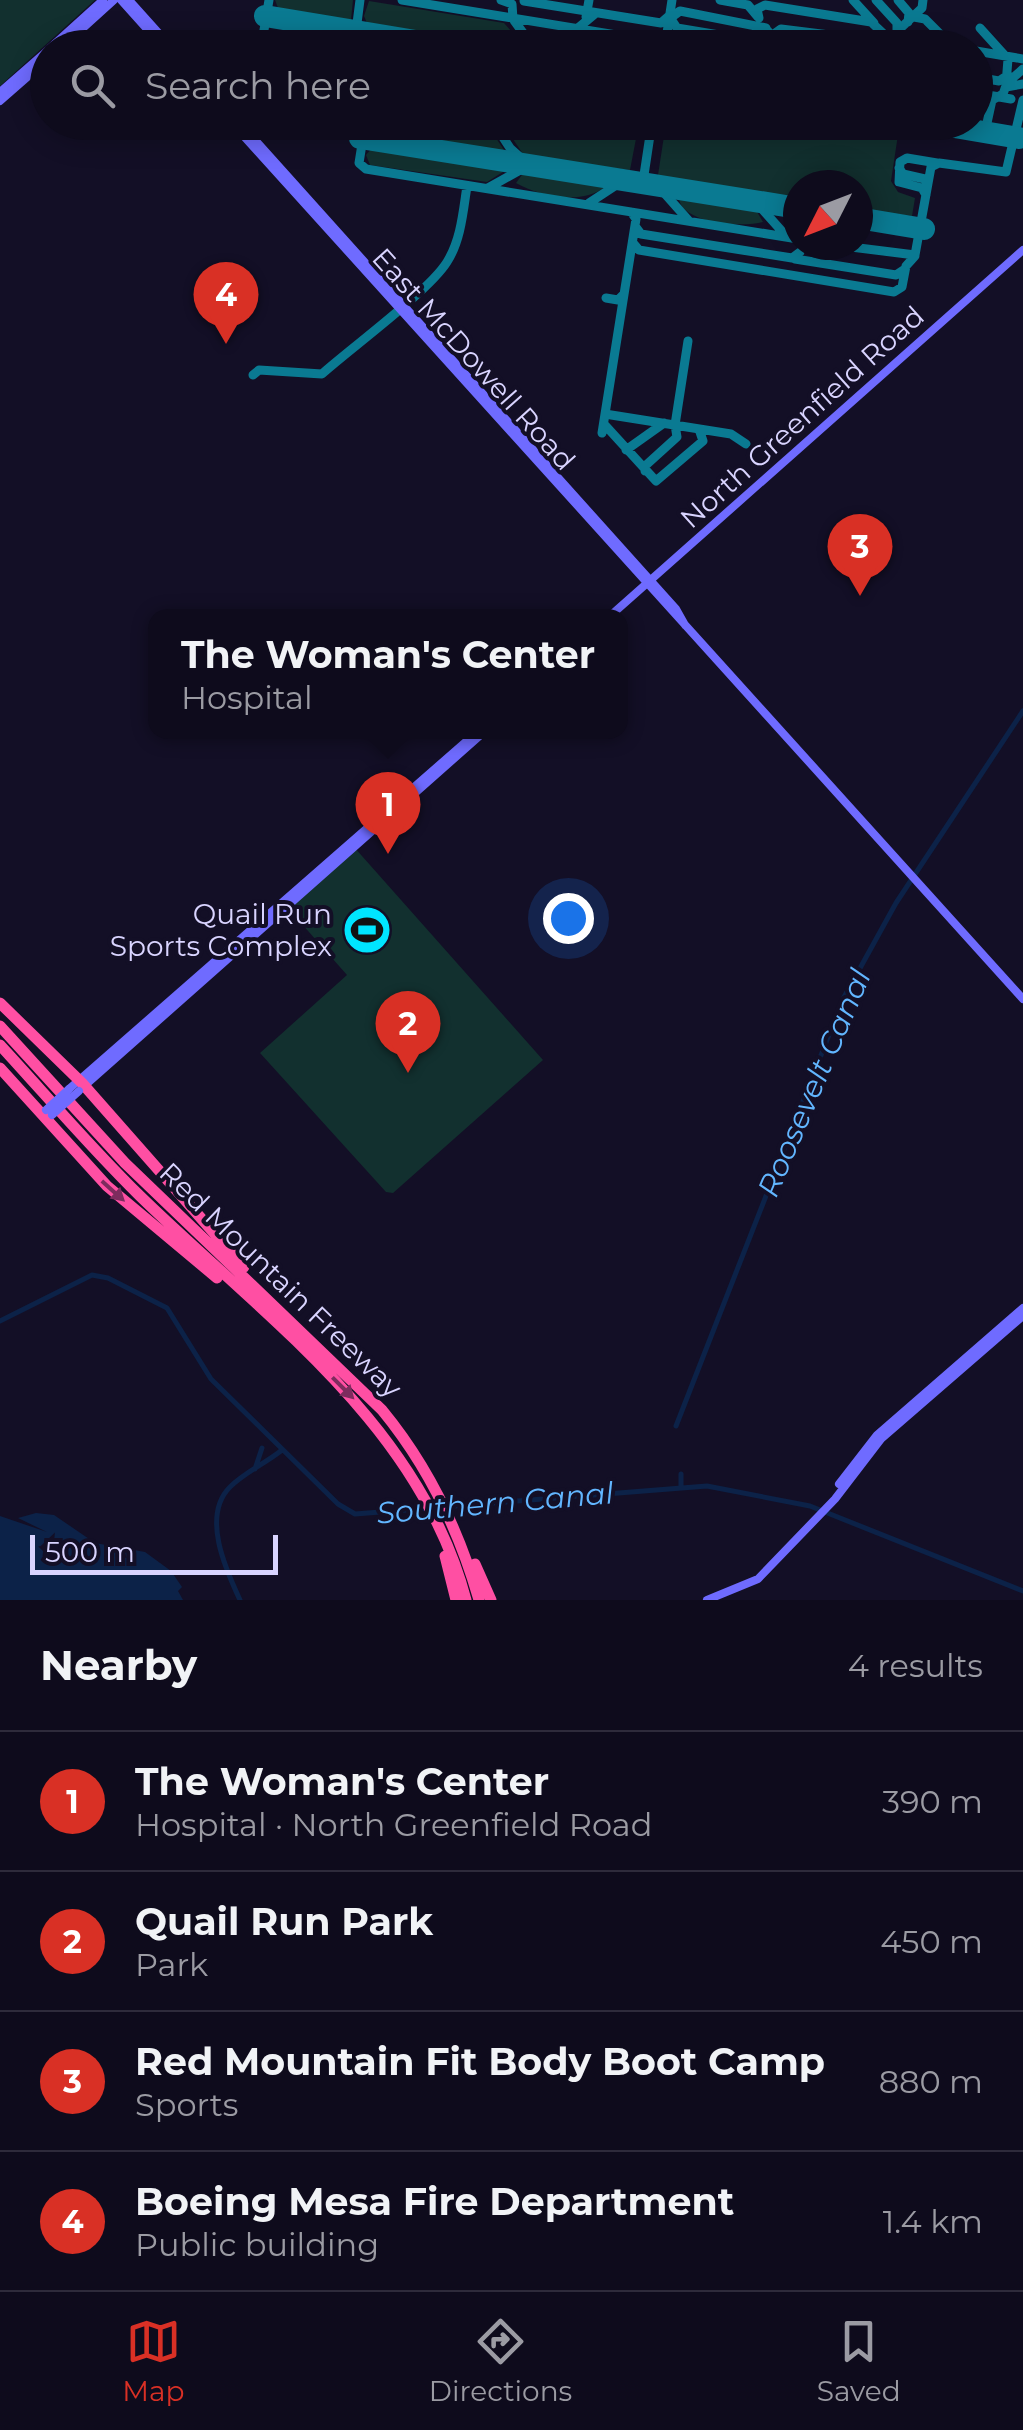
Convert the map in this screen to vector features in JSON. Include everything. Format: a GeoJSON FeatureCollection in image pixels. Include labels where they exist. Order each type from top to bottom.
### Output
{"type":"FeatureCollection","features":[{"type":"Feature","properties":{"kind":"highway"},"geometry":{"type":"LineString","coordinates":[[0,1004],[326,1353]]}},
{"type":"Feature","properties":{"kind":"highway","name":"Red Mountain Freeway"},"geometry":{"type":"LineString","coordinates":[[0,1026],[147,1185],[326,1353],[398,1429],[450,1516],[446,1535],[466,1600]]}},
{"type":"Feature","properties":{"kind":"highway","name":"Red Mountain Freeway"},"geometry":{"type":"LineString","coordinates":[[0,1044],[140,1195],[368,1414],[416,1482],[479,1600]]}},
{"type":"Feature","properties":{"kind":"highway"},"geometry":{"type":"LineString","coordinates":[[0,1068],[116,1195],[272,1320]]}},
{"type":"Feature","properties":{"kind":"highway"},"geometry":{"type":"LineString","coordinates":[[450,1516],[491,1600]]}},
{"type":"Feature","properties":{"kind":"highway"},"geometry":{"type":"LineString","coordinates":[[446,1535],[456,1600]]}},
{"type":"Feature","properties":{"kind":"main road"},"geometry":{"type":"LineString","coordinates":[[70,30],[104,0]]}},
{"type":"Feature","properties":{"kind":"main road"},"geometry":{"type":"LineString","coordinates":[[82,30],[118,0],[147,30]]}},
{"type":"Feature","properties":{"kind":"main road"},"geometry":{"type":"LineString","coordinates":[[129,0],[156,30]]}},
{"type":"Feature","properties":{"kind":"main road"},"geometry":{"type":"LineString","coordinates":[[0,92],[30,66]]}},
{"type":"Feature","properties":{"kind":"main road"},"geometry":{"type":"LineString","coordinates":[[0,101],[30,75]]}},
{"type":"Feature","properties":{"kind":"main road","name":"East McDowell Road"},"geometry":{"type":"LineString","coordinates":[[247,140],[548,470]]}},
{"type":"Feature","properties":{"kind":"main road","name":"East McDowell Road"},"geometry":{"type":"LineString","coordinates":[[255,140],[1023,1000]]}},
{"type":"Feature","properties":{"kind":"main road","name":"North Greenfield Road"},"geometry":{"type":"LineString","coordinates":[[618,609],[1023,250]]}},
{"type":"Feature","properties":{"kind":"main road"},"geometry":{"type":"LineString","coordinates":[[45,1116],[472,739]]}},
{"type":"Feature","properties":{"kind":"main road"},"geometry":{"type":"LineString","coordinates":[[79,1085],[473,739]]}},
{"type":"Feature","properties":{"kind":"main road"},"geometry":{"type":"LineString","coordinates":[[707,1600],[758,1579],[819,1517],[881,1439],[1023,1312]]}},
{"type":"Feature","properties":{"kind":"green space"},"geometry":{"type":"Polygon","coordinates":[[[0,0],[95,0],[62,30],[30,30],[30,59],[0,86],[0,0]]]}},
{"type":"Feature","properties":{"kind":"green space"},"geometry":{"type":"Polygon","coordinates":[[[275,0],[353,0],[351,20],[278,8],[275,0]]]}},
{"type":"Feature","properties":{"kind":"green space"},"geometry":{"type":"Polygon","coordinates":[[[369,1],[504,23],[510,30],[413,30],[367,23],[364,16],[369,1]]]}},
{"type":"Feature","properties":{"kind":"green space"},"geometry":{"type":"Polygon","coordinates":[[[424,140],[497,140],[506,153],[424,140]]]}},
{"type":"Feature","properties":{"kind":"green space"},"geometry":{"type":"Polygon","coordinates":[[[514,140],[636,140],[630,170],[525,157],[514,140]]]}},
{"type":"Feature","properties":{"kind":"green space"},"geometry":{"type":"Polygon","coordinates":[[[663,140],[897,140],[891,181],[898,192],[915,198],[912,216],[873,212],[873,170],[783,170],[783,198],[658,175],[663,140]]]}},
{"type":"Feature","properties":{"kind":"green space"},"geometry":{"type":"Polygon","coordinates":[[[372,148],[506,170],[487,182],[370,165],[366,155],[372,148]]]}},
{"type":"Feature","properties":{"kind":"green space"},"geometry":{"type":"Polygon","coordinates":[[[524,172],[605,187],[585,196],[549,195],[516,183],[524,172]]]}},
{"type":"Feature","properties":{"kind":"green space"},"geometry":{"type":"Polygon","coordinates":[[[679,198],[756,210],[763,222],[713,222],[690,213],[679,198]]]}},
{"type":"Feature","properties":{"kind":"green space"},"geometry":{"type":"Polygon","coordinates":[[[354,847],[543,1060],[393,1193],[386,1192],[260,1053],[347,975],[286,906],[354,847]]]}},
{"type":"Feature","properties":{"kind":"water"},"geometry":{"type":"Polygon","coordinates":[[[36,1513],[54,1515],[95,1543],[145,1552],[171,1571],[182,1587],[178,1591],[183,1600],[0,1600],[0,1516],[47,1532],[18,1518],[36,1513]]]}},
{"type":"Feature","properties":{"kind":"waterway","name":"Roosevelt Canal"},"geometry":{"type":"LineString","coordinates":[[676,1426],[843,999],[896,903],[1023,711]]}},
{"type":"Feature","properties":{"kind":"waterway","name":"Southern Canal"},"geometry":{"type":"LineString","coordinates":[[0,1321],[92,1275],[108,1278],[167,1308],[211,1379],[338,1504],[355,1514],[707,1486],[810,1506],[1023,1591]]}},
{"type":"Feature","properties":{"kind":"waterway"},"geometry":{"type":"LineString","coordinates":[[255,1469],[262,1448]]}},
{"type":"Feature","properties":{"kind":"waterway"},"geometry":{"type":"LineString","coordinates":[[240,1600],[219,1543],[217,1513],[230,1487],[282,1450]]}},
{"type":"Feature","properties":{"kind":"waterway","name":"Roosevelt Canal"},"geometry":{"type":"LineString","coordinates":[[681,1474],[681,1486]]}},
{"type":"Feature","properties":{"kind":"taxiway"},"geometry":{"type":"LineString","coordinates":[[264,30],[269,0]]}},
{"type":"Feature","properties":{"kind":"taxiway"},"geometry":{"type":"LineString","coordinates":[[356,30],[360,0]]}},
{"type":"Feature","properties":{"kind":"taxiway"},"geometry":{"type":"LineString","coordinates":[[402,0],[586,30]]}},
{"type":"Feature","properties":{"kind":"taxiway"},"geometry":{"type":"LineString","coordinates":[[501,0],[512,4],[513,19],[521,30]]}},
{"type":"Feature","properties":{"kind":"taxiway"},"geometry":{"type":"LineString","coordinates":[[586,17],[589,0]]}},
{"type":"Feature","properties":{"kind":"taxiway"},"geometry":{"type":"LineString","coordinates":[[667,30],[672,0]]}},
{"type":"Feature","properties":{"kind":"taxiway"},"geometry":{"type":"LineString","coordinates":[[720,0],[748,5],[758,17]]}},
{"type":"Feature","properties":{"kind":"taxiway"},"geometry":{"type":"LineString","coordinates":[[853,0],[874,23]]}},
{"type":"Feature","properties":{"kind":"taxiway"},"geometry":{"type":"LineString","coordinates":[[876,0],[897,23],[897,30]]}},
{"type":"Feature","properties":{"kind":"taxiway"},"geometry":{"type":"LineString","coordinates":[[898,0],[909,13],[908,22]]}},
{"type":"Feature","properties":{"kind":"taxiway"},"geometry":{"type":"LineString","coordinates":[[899,30],[922,8],[923,0]]}},
{"type":"Feature","properties":{"kind":"taxiway"},"geometry":{"type":"LineString","coordinates":[[524,1],[661,23],[669,16],[677,28],[689,30]]}},
{"type":"Feature","properties":{"kind":"taxiway"},"geometry":{"type":"LineString","coordinates":[[759,18],[757,9],[765,5],[871,22],[880,30]]}},
{"type":"Feature","properties":{"kind":"taxiway"},"geometry":{"type":"LineString","coordinates":[[669,19],[680,11],[766,28]]}},
{"type":"Feature","properties":{"kind":"taxiway"},"geometry":{"type":"LineString","coordinates":[[576,30],[596,13]]}},
{"type":"Feature","properties":{"kind":"taxiway"},"geometry":{"type":"LineString","coordinates":[[914,17],[925,19],[936,30]]}},
{"type":"Feature","properties":{"kind":"taxiway"},"geometry":{"type":"LineString","coordinates":[[780,30],[789,30]]}},
{"type":"Feature","properties":{"kind":"taxiway"},"geometry":{"type":"LineString","coordinates":[[993,42],[1008,59],[1006,84]]}},
{"type":"Feature","properties":{"kind":"taxiway"},"geometry":{"type":"LineString","coordinates":[[993,54],[1023,59]]}},
{"type":"Feature","properties":{"kind":"taxiway"},"geometry":{"type":"LineString","coordinates":[[993,99],[1003,94],[1007,83],[1023,69]]}},
{"type":"Feature","properties":{"kind":"taxiway"},"geometry":{"type":"LineString","coordinates":[[993,80],[1008,75]]}},
{"type":"Feature","properties":{"kind":"taxiway"},"geometry":{"type":"LineString","coordinates":[[1006,87],[1023,84]]}},
{"type":"Feature","properties":{"kind":"taxiway"},"geometry":{"type":"LineString","coordinates":[[993,96],[1011,99]]}},
{"type":"Feature","properties":{"kind":"taxiway"},"geometry":{"type":"LineString","coordinates":[[873,250],[915,255],[931,167],[939,163],[1006,172],[1023,100]]}},
{"type":"Feature","properties":{"kind":"taxiway"},"geometry":{"type":"LineString","coordinates":[[363,140],[359,163],[366,169],[783,237]]}},
{"type":"Feature","properties":{"kind":"taxiway"},"geometry":{"type":"LineString","coordinates":[[488,188],[529,165],[505,140]]}},
{"type":"Feature","properties":{"kind":"taxiway"},"geometry":{"type":"LineString","coordinates":[[644,175],[649,140]]}},
{"type":"Feature","properties":{"kind":"taxiway"},"geometry":{"type":"LineString","coordinates":[[926,195],[922,188],[899,182],[900,162],[907,158],[937,163]]}},
{"type":"Feature","properties":{"kind":"taxiway"},"geometry":{"type":"LineString","coordinates":[[899,168],[903,174],[925,179],[927,185]]}},
{"type":"Feature","properties":{"kind":"taxiway"},"geometry":{"type":"LineString","coordinates":[[589,203],[624,180]]}},
{"type":"Feature","properties":{"kind":"taxiway"},"geometry":{"type":"LineString","coordinates":[[253,375],[259,370],[322,374],[407,303],[438,274],[452,253],[467,186]]}},
{"type":"Feature","properties":{"kind":"taxiway"},"geometry":{"type":"LineString","coordinates":[[658,186],[689,221]]}},
{"type":"Feature","properties":{"kind":"taxiway"},"geometry":{"type":"LineString","coordinates":[[755,201],[783,232]]}},
{"type":"Feature","properties":{"kind":"taxiway"},"geometry":{"type":"LineString","coordinates":[[602,433],[636,219],[631,212]]}},
{"type":"Feature","properties":{"kind":"taxiway"},"geometry":{"type":"LineString","coordinates":[[635,226],[641,234],[783,257]]}},
{"type":"Feature","properties":{"kind":"taxiway"},"geometry":{"type":"LineString","coordinates":[[633,243],[639,250],[894,292],[902,287],[906,266],[915,256]]}},
{"type":"Feature","properties":{"kind":"taxiway"},"geometry":{"type":"LineString","coordinates":[[801,260],[896,275],[905,269]]}},
{"type":"Feature","properties":{"kind":"taxiway"},"geometry":{"type":"LineString","coordinates":[[606,298],[618,300],[624,294]]}},
{"type":"Feature","properties":{"kind":"taxiway"},"geometry":{"type":"LineString","coordinates":[[675,425],[688,341]]}},
{"type":"Feature","properties":{"kind":"taxiway"},"geometry":{"type":"LineString","coordinates":[[605,414],[731,434],[746,444]]}},
{"type":"Feature","properties":{"kind":"taxiway"},"geometry":{"type":"LineString","coordinates":[[626,450],[664,423]]}},
{"type":"Feature","properties":{"kind":"taxiway"},"geometry":{"type":"LineString","coordinates":[[604,424],[656,481],[703,441],[699,429]]}},
{"type":"Feature","properties":{"kind":"taxiway"},"geometry":{"type":"LineString","coordinates":[[645,471],[645,466],[677,437],[675,425]]}},
{"type":"Feature","properties":{"kind":"runway"},"geometry":{"type":"LineString","coordinates":[[265,16],[349,30]]}},
{"type":"Feature","properties":{"kind":"runway"},"geometry":{"type":"LineString","coordinates":[[993,134],[1019,138]]}},
{"type":"Feature","properties":{"kind":"runway"},"geometry":{"type":"LineString","coordinates":[[373,140],[783,206]]}},
{"type":"Feature","properties":{"kind":"runway"},"geometry":{"type":"LineString","coordinates":[[873,220],[924,229]]}},
{"type":"Feature","properties":{"kind":"place","name":"Boeing Mesa Fire Department"},"geometry":{"type":"Point","coordinates":[226,344]}},
{"type":"Feature","properties":{"kind":"place","name":"Red Mountain Fit Body Boot Camp"},"geometry":{"type":"Point","coordinates":[860,596]}},
{"type":"Feature","properties":{"kind":"place","name":"The Woman's Center"},"geometry":{"type":"Point","coordinates":[388,854]}},
{"type":"Feature","properties":{"kind":"place","name":"Quail Run Sports Complex"},"geometry":{"type":"Point","coordinates":[367,930]}},
{"type":"Feature","properties":{"kind":"place","name":"Quail Run Park"},"geometry":{"type":"Point","coordinates":[408,1073]}}]}
